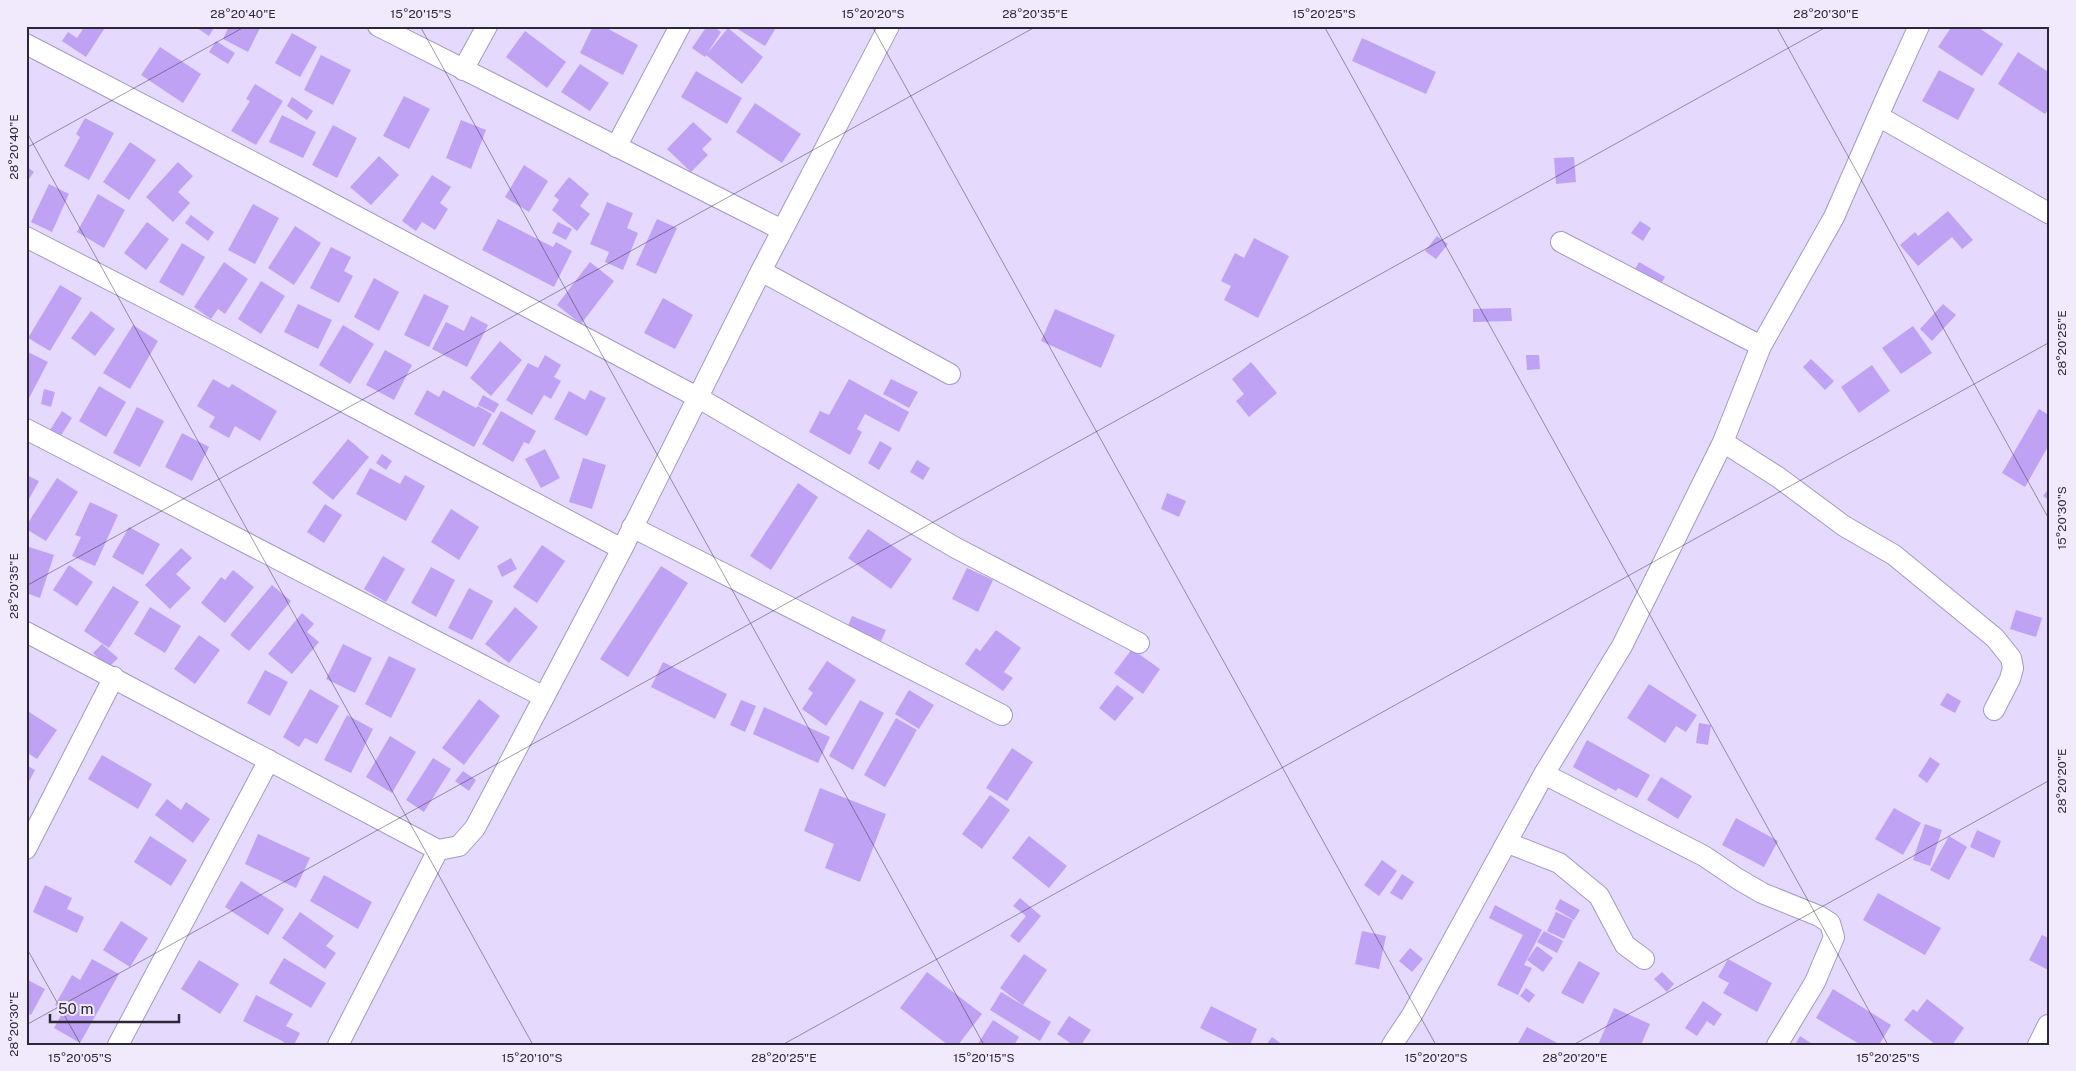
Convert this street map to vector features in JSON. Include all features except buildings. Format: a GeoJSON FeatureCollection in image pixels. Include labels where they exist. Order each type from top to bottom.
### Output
{"type":"FeatureCollection","features":[{"type":"Feature","properties":{"kind":"street"},"geometry":{"type":"LineString","coordinates":[[378,26],[782,230]]}},
{"type":"Feature","properties":{"kind":"street"},"geometry":{"type":"LineString","coordinates":[[463,70],[487,26]]}},
{"type":"Feature","properties":{"kind":"street"},"geometry":{"type":"LineString","coordinates":[[616,147],[680,26]]}},
{"type":"Feature","properties":{"kind":"street"},"geometry":{"type":"LineString","coordinates":[[26,632],[438,850],[459,846],[475,828],[622,549],[696,397],[889,26]]}},
{"type":"Feature","properties":{"kind":"street"},"geometry":{"type":"LineString","coordinates":[[1392,1045],[1412,1015],[1508,843],[1544,774],[1622,646],[1724,442],[1761,346],[1834,217],[1920,26]]}},
{"type":"Feature","properties":{"kind":"street"},"geometry":{"type":"LineString","coordinates":[[26,44],[303,188],[696,397],[956,548],[1140,643]]}},
{"type":"Feature","properties":{"kind":"street"},"geometry":{"type":"LineString","coordinates":[[1878,116],[2050,214]]}},
{"type":"Feature","properties":{"kind":"street"},"geometry":{"type":"LineString","coordinates":[[26,237],[227,340],[622,549]]}},
{"type":"Feature","properties":{"kind":"street"},"geometry":{"type":"LineString","coordinates":[[1561,242],[1761,346]]}},
{"type":"Feature","properties":{"kind":"street"},"geometry":{"type":"LineString","coordinates":[[761,271],[950,374]]}},
{"type":"Feature","properties":{"kind":"street"},"geometry":{"type":"LineString","coordinates":[[26,429],[544,697]]}},
{"type":"Feature","properties":{"kind":"street"},"geometry":{"type":"LineString","coordinates":[[1724,442],[1778,477],[1844,526],[1894,555],[1995,638],[2011,658],[2013,668],[2010,679],[1994,710]]}},
{"type":"Feature","properties":{"kind":"street"},"geometry":{"type":"LineString","coordinates":[[632,527],[1002,715]]}},
{"type":"Feature","properties":{"kind":"street"},"geometry":{"type":"LineString","coordinates":[[26,849],[114,678]]}},
{"type":"Feature","properties":{"kind":"street"},"geometry":{"type":"LineString","coordinates":[[118,1045],[269,760]]}},
{"type":"Feature","properties":{"kind":"street"},"geometry":{"type":"LineString","coordinates":[[1544,774],[1704,856],[1762,893],[1819,916],[1830,923],[1834,937],[1815,982],[1777,1045]]}},
{"type":"Feature","properties":{"kind":"street"},"geometry":{"type":"LineString","coordinates":[[1508,843],[1559,863],[1599,896],[1625,945],[1644,959]]}},
{"type":"Feature","properties":{"kind":"street"},"geometry":{"type":"LineString","coordinates":[[338,1045],[438,850]]}},
{"type":"Feature","properties":{"kind":"street"},"geometry":{"type":"LineString","coordinates":[[2038,1045],[2048,1025]]}}]}
